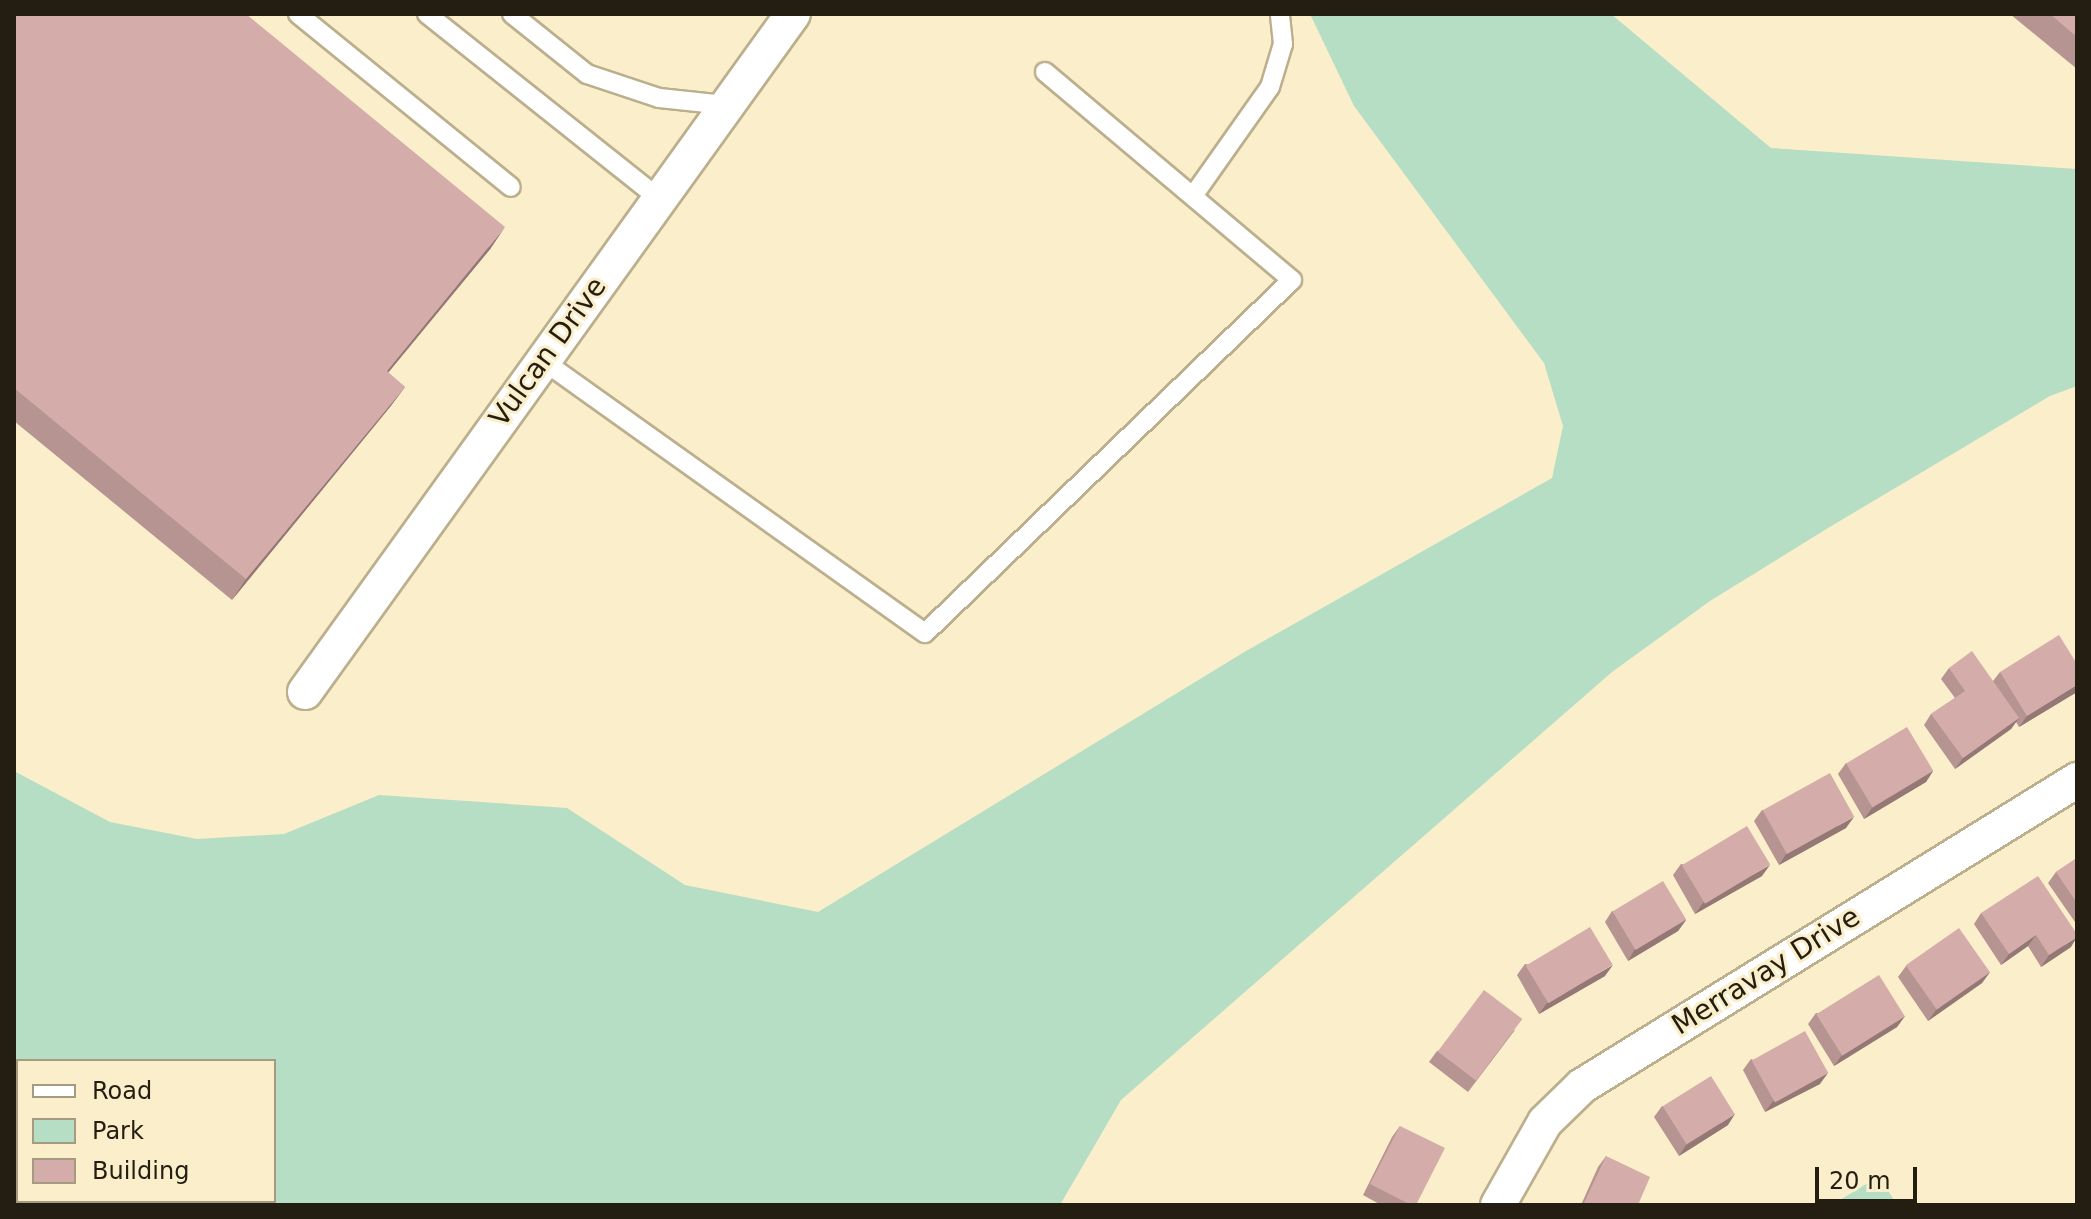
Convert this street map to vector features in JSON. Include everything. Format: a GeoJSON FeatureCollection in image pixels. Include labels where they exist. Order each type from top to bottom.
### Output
{"type":"FeatureCollection","features":[{"type":"Feature","properties":{"kind":"street","name":"Vulcan Drive"},"geometry":{"type":"LineString","coordinates":[[305,692],[793,14]]}},
{"type":"Feature","properties":{"kind":"street","name":"Merravay Drive"},"geometry":{"type":"LineString","coordinates":[[1498,1205],[1545,1122],[1582,1086],[2077,780]]}},
{"type":"Feature","properties":{"kind":"lane"},"geometry":{"type":"LineString","coordinates":[[298,14],[511,187]]}},
{"type":"Feature","properties":{"kind":"lane"},"geometry":{"type":"LineString","coordinates":[[427,14],[658,198]]}},
{"type":"Feature","properties":{"kind":"lane"},"geometry":{"type":"LineString","coordinates":[[512,14],[587,74],[659,98],[726,105]]}},
{"type":"Feature","properties":{"kind":"lane"},"geometry":{"type":"LineString","coordinates":[[1193,196],[1270,87],[1283,44],[1280,14]]}},
{"type":"Feature","properties":{"kind":"lane"},"geometry":{"type":"LineString","coordinates":[[542,360],[925,633],[1292,280],[1045,72]]}},
{"type":"Feature","properties":{"kind":"green space"},"geometry":{"type":"Polygon","coordinates":[[[1310,14],[1611,14],[1771,148],[2077,169],[2077,386],[2050,396],[1828,528],[1710,601],[1612,672],[1121,1100],[1060,1205],[14,1205],[14,771],[110,822],[197,839],[284,834],[379,795],[567,808],[685,885],[818,912],[1246,651],[1552,478],[1563,426],[1544,363],[1354,106],[1310,14]]]}},
{"type":"Feature","properties":{"kind":"green space"},"geometry":{"type":"Polygon","coordinates":[[[1879,1176],[1897,1205],[1832,1205],[1879,1176]]]}},
{"type":"Feature","properties":{"kind":"building"},"geometry":{"type":"Polygon","coordinates":[[[14,14],[246,14],[505,227],[387,371],[405,387],[246,579],[14,388],[14,14]]]}},
{"type":"Feature","properties":{"kind":"building"},"geometry":{"type":"Polygon","coordinates":[[[2050,14],[2077,14],[2077,37],[2050,14]]]}},
{"type":"Feature","properties":{"kind":"building"},"geometry":{"type":"Polygon","coordinates":[[[2059,635],[2077,664],[2077,685],[2027,716],[2000,672],[2059,635]]]}},
{"type":"Feature","properties":{"kind":"building"},"geometry":{"type":"Polygon","coordinates":[[[1972,651],[2019,718],[1963,758],[1931,714],[1965,691],[1949,668],[1972,651]]]}},
{"type":"Feature","properties":{"kind":"building"},"geometry":{"type":"Polygon","coordinates":[[[1907,727],[1933,771],[1872,807],[1846,764],[1907,727]]]}},
{"type":"Feature","properties":{"kind":"building"},"geometry":{"type":"Polygon","coordinates":[[[1830,773],[1854,817],[1787,854],[1763,810],[1830,773]]]}},
{"type":"Feature","properties":{"kind":"building"},"geometry":{"type":"Polygon","coordinates":[[[1747,826],[1770,865],[1705,904],[1682,865],[1747,826]]]}},
{"type":"Feature","properties":{"kind":"building"},"geometry":{"type":"Polygon","coordinates":[[[2077,858],[2077,903],[2056,872],[2077,858]]]}},
{"type":"Feature","properties":{"kind":"building"},"geometry":{"type":"Polygon","coordinates":[[[2038,876],[2077,937],[2049,955],[2036,935],[2009,954],[1981,913],[2038,876]]]}},
{"type":"Feature","properties":{"kind":"building"},"geometry":{"type":"Polygon","coordinates":[[[1663,881],[1686,920],[1636,950],[1612,911],[1663,881]]]}},
{"type":"Feature","properties":{"kind":"building"},"geometry":{"type":"Polygon","coordinates":[[[1590,927],[1613,965],[1548,1003],[1526,966],[1590,927]]]}},
{"type":"Feature","properties":{"kind":"building"},"geometry":{"type":"Polygon","coordinates":[[[1959,928],[1990,972],[1937,1010],[1906,965],[1959,928]]]}},
{"type":"Feature","properties":{"kind":"building"},"geometry":{"type":"Polygon","coordinates":[[[1879,975],[1905,1017],[1842,1056],[1816,1014],[1879,975]]]}},
{"type":"Feature","properties":{"kind":"building"},"geometry":{"type":"Polygon","coordinates":[[[1484,990],[1522,1019],[1476,1080],[1438,1051],[1484,990]]]}},
{"type":"Feature","properties":{"kind":"building"},"geometry":{"type":"Polygon","coordinates":[[[1805,1031],[1828,1073],[1775,1103],[1752,1061],[1805,1031]]]}},
{"type":"Feature","properties":{"kind":"building"},"geometry":{"type":"Polygon","coordinates":[[[1711,1076],[1735,1114],[1687,1144],[1663,1106],[1711,1076]]]}},
{"type":"Feature","properties":{"kind":"building"},"geometry":{"type":"Polygon","coordinates":[[[1400,1126],[1445,1148],[1416,1205],[1370,1184],[1400,1126]]]}},
{"type":"Feature","properties":{"kind":"building"},"geometry":{"type":"Polygon","coordinates":[[[1606,1156],[1650,1177],[1638,1205],[1583,1205],[1606,1156]]]}}]}
